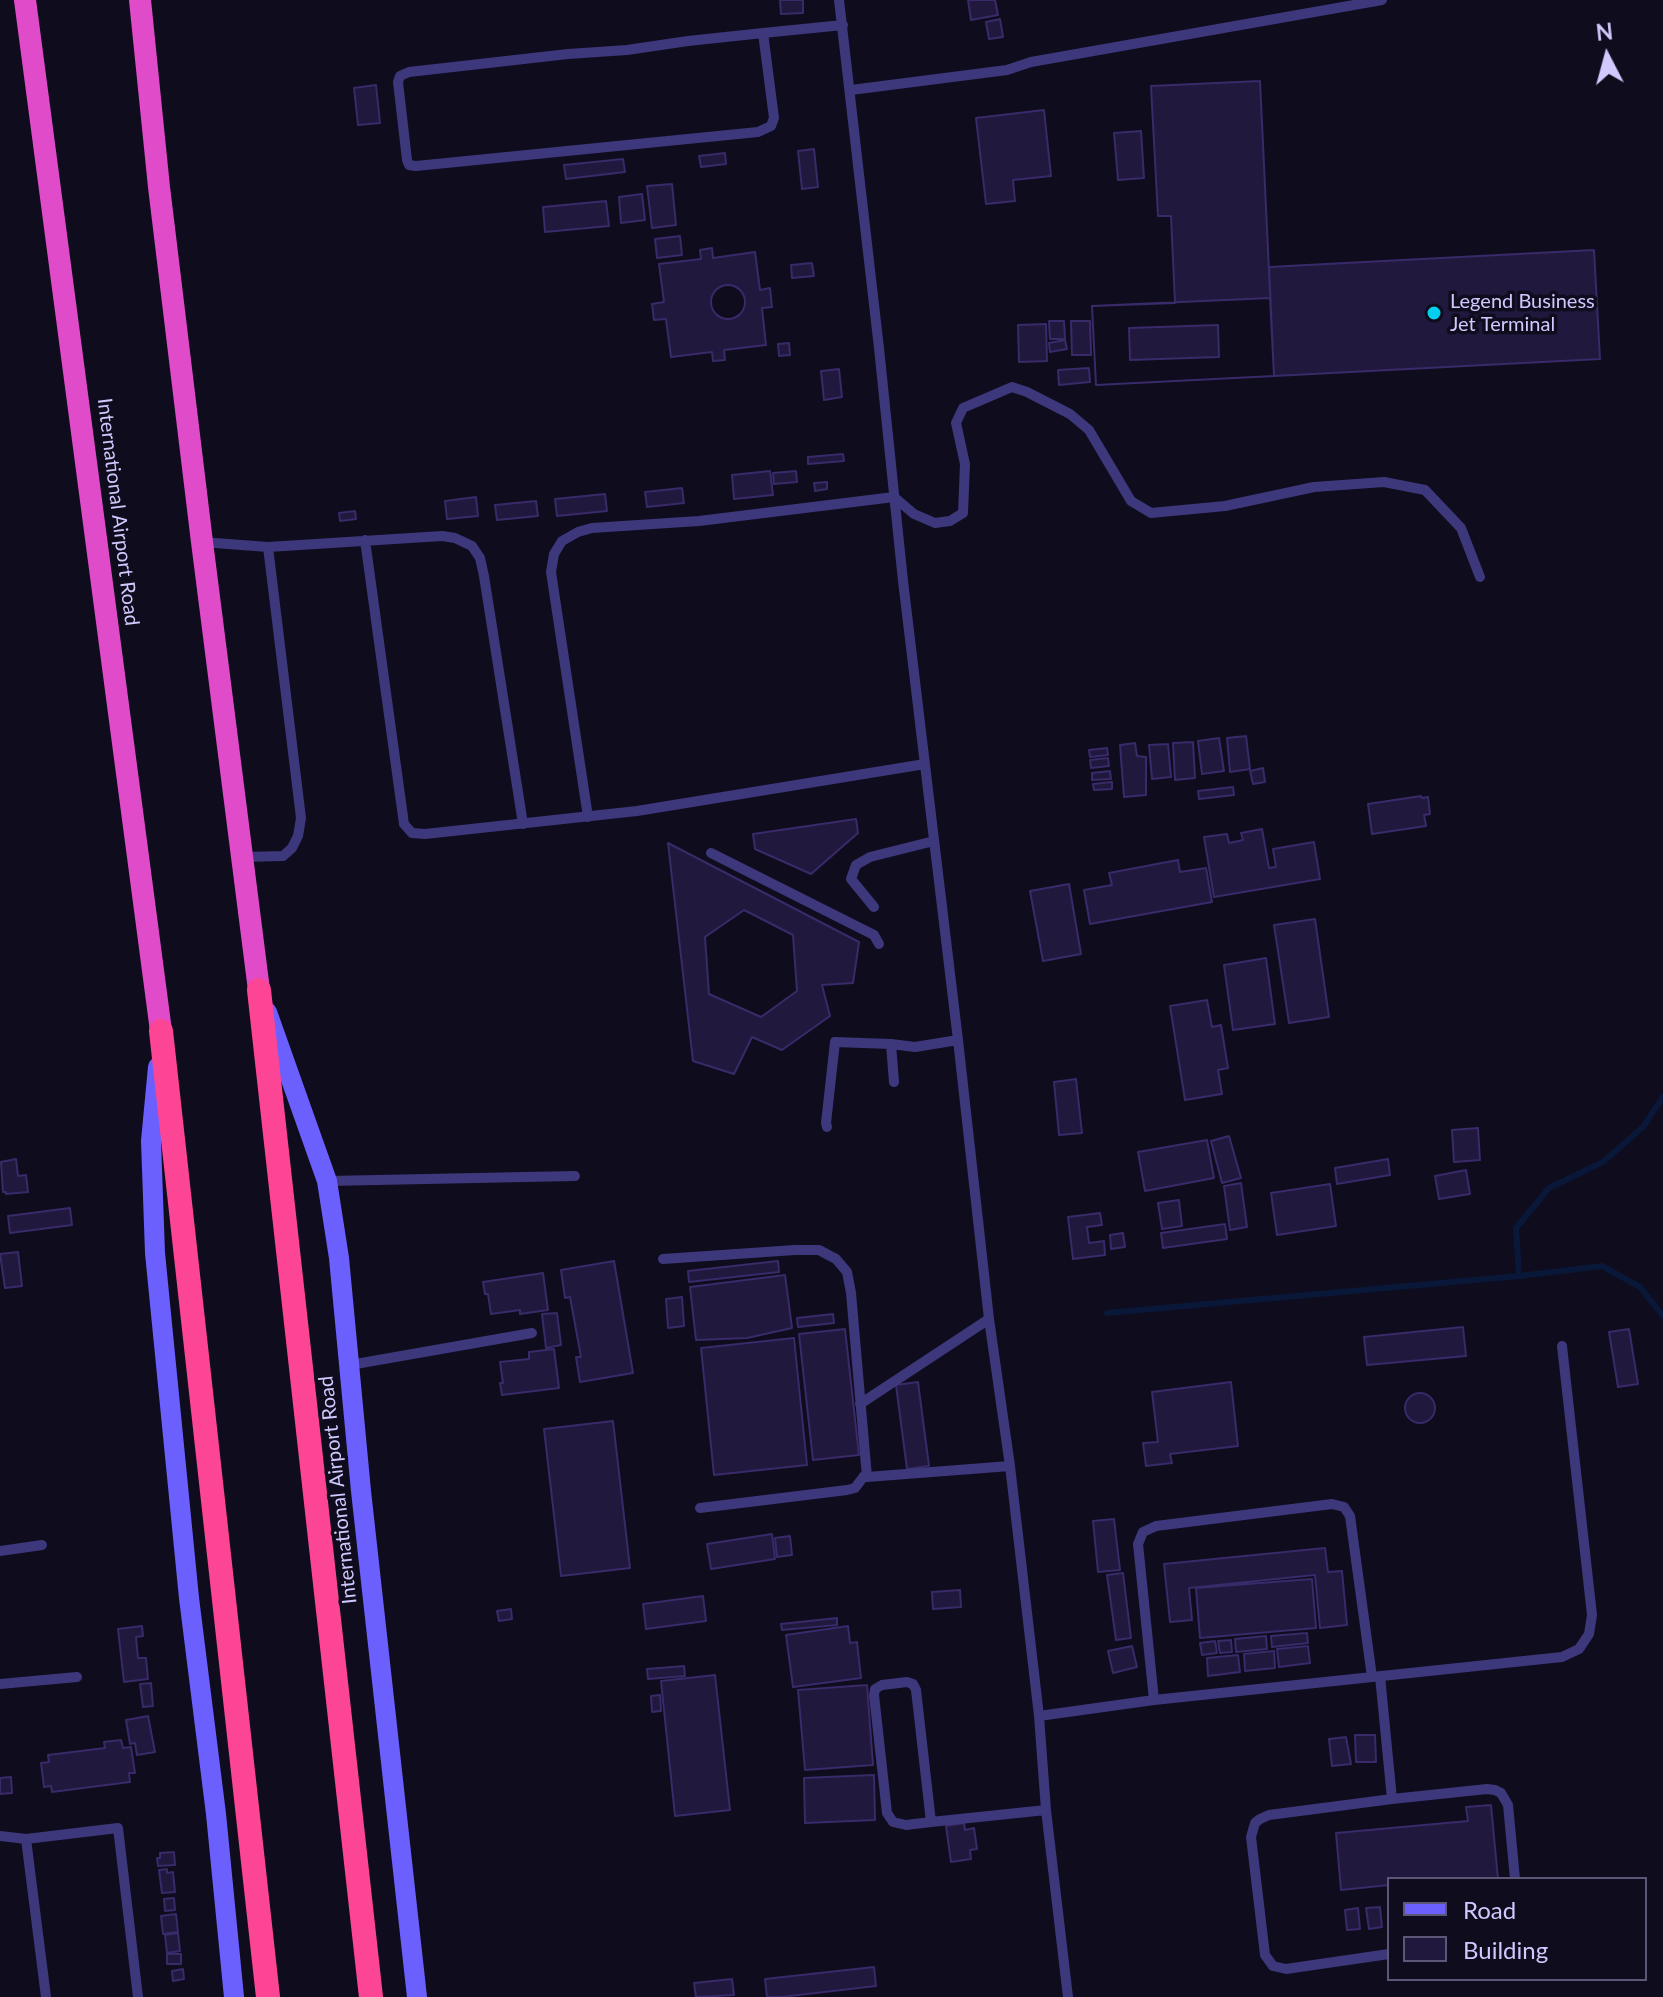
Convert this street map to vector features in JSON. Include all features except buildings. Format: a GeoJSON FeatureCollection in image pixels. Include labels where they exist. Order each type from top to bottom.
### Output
{"type":"FeatureCollection","features":[{"type":"Feature","properties":{"kind":"highway","name":"International Airport Road"},"geometry":{"type":"LineString","coordinates":[[25,0],[161,1031],[268,1997]]}},
{"type":"Feature","properties":{"kind":"highway","name":"International Airport Road"},"geometry":{"type":"LineString","coordinates":[[140,0],[159,187],[259,990],[371,1997]]}},
{"type":"Feature","properties":{"kind":"main road","name":"International Airport Road"},"geometry":{"type":"LineString","coordinates":[[259,990],[327,1181],[339,1258],[366,1537],[417,1997]]}},
{"type":"Feature","properties":{"kind":"main road","name":"International Airport Road"},"geometry":{"type":"LineString","coordinates":[[161,1031],[151,1141],[155,1253],[189,1598],[216,1814],[234,1997]]}},
{"type":"Feature","properties":{"kind":"lane"},"geometry":{"type":"LineString","coordinates":[[839,0],[989,1319],[1010,1466],[1039,1716],[1046,1810],[1068,1997]]}},
{"type":"Feature","properties":{"kind":"lane"},"geometry":{"type":"LineString","coordinates":[[851,90],[1007,70],[1031,62],[1382,0]]}},
{"type":"Feature","properties":{"kind":"lane"},"geometry":{"type":"LineString","coordinates":[[763,33],[774,118],[771,126],[758,132],[416,166],[409,165],[407,160],[398,82],[400,76],[409,72],[627,50],[763,33],[843,25]]}},
{"type":"Feature","properties":{"kind":"lane"},"geometry":{"type":"LineString","coordinates":[[588,817],[551,572],[554,554],[562,541],[592,528],[699,521],[894,497],[914,514],[935,523],[950,521],[963,513],[965,464],[956,423],[963,408],[1012,387],[1070,414],[1089,430],[1131,501],[1151,513],[1225,506],[1314,487],[1384,482],[1397,484],[1425,490],[1461,528],[1480,577]]}},
{"type":"Feature","properties":{"kind":"lane"},"geometry":{"type":"LineString","coordinates":[[202,542],[268,547],[442,536],[472,546],[480,558],[523,824]]}},
{"type":"Feature","properties":{"kind":"lane"},"geometry":{"type":"LineString","coordinates":[[365,540],[404,824],[412,833],[523,824],[686,804],[925,764]]}},
{"type":"Feature","properties":{"kind":"lane"},"geometry":{"type":"LineString","coordinates":[[243,857],[283,856],[298,836],[301,818],[268,547]]}},
{"type":"Feature","properties":{"kind":"lane"},"geometry":{"type":"LineString","coordinates":[[874,907],[851,879],[856,865],[870,857],[934,841]]}},
{"type":"Feature","properties":{"kind":"lane"},"geometry":{"type":"LineString","coordinates":[[711,853],[874,935],[879,944]]}},
{"type":"Feature","properties":{"kind":"lane"},"geometry":{"type":"LineString","coordinates":[[827,1127],[835,1042],[915,1047],[958,1040]]}},
{"type":"Feature","properties":{"kind":"lane"},"geometry":{"type":"LineString","coordinates":[[891,1044],[894,1082]]}},
{"type":"Feature","properties":{"kind":"lane"},"geometry":{"type":"LineString","coordinates":[[327,1181],[575,1176]]}},
{"type":"Feature","properties":{"kind":"lane"},"geometry":{"type":"LineString","coordinates":[[663,1259],[795,1250],[819,1250],[836,1259],[847,1272],[851,1293],[867,1477]]}},
{"type":"Feature","properties":{"kind":"lane"},"geometry":{"type":"LineString","coordinates":[[860,1404],[989,1319]]}},
{"type":"Feature","properties":{"kind":"lane"},"geometry":{"type":"LineString","coordinates":[[350,1365],[532,1333]]}},
{"type":"Feature","properties":{"kind":"lane"},"geometry":{"type":"LineString","coordinates":[[1039,1716],[1154,1700],[1562,1657],[1579,1649],[1589,1634],[1592,1615],[1562,1346]]}},
{"type":"Feature","properties":{"kind":"lane"},"geometry":{"type":"LineString","coordinates":[[700,1508],[847,1490],[855,1488],[864,1476],[1010,1466]]}},
{"type":"Feature","properties":{"kind":"lane"},"geometry":{"type":"LineString","coordinates":[[1154,1700],[1138,1544],[1143,1532],[1156,1526],[1332,1504],[1344,1507],[1350,1516],[1392,1799]]}},
{"type":"Feature","properties":{"kind":"lane"},"geometry":{"type":"LineString","coordinates":[[0,1551],[42,1545]]}},
{"type":"Feature","properties":{"kind":"lane"},"geometry":{"type":"LineString","coordinates":[[0,1684],[77,1677]]}},
{"type":"Feature","properties":{"kind":"lane"},"geometry":{"type":"LineString","coordinates":[[931,1822],[916,1690],[913,1684],[907,1682],[882,1685],[875,1689],[874,1695],[887,1813],[893,1822],[906,1825],[1046,1810]]}},
{"type":"Feature","properties":{"kind":"lane"},"geometry":{"type":"LineString","coordinates":[[1387,1954],[1286,1969],[1273,1966],[1265,1955],[1251,1837],[1255,1823],[1269,1815],[1495,1790],[1501,1793],[1508,1805],[1515,1877]]}},
{"type":"Feature","properties":{"kind":"lane"},"geometry":{"type":"LineString","coordinates":[[0,1836],[26,1839],[118,1828],[138,1997]]}},
{"type":"Feature","properties":{"kind":"lane"},"geometry":{"type":"LineString","coordinates":[[26,1839],[46,1997]]}},
{"type":"Feature","properties":{"kind":"waterway"},"geometry":{"type":"LineString","coordinates":[[1519,1276],[1516,1228],[1549,1188],[1603,1162],[1643,1127],[1663,1097]]}},
{"type":"Feature","properties":{"kind":"waterway"},"geometry":{"type":"LineString","coordinates":[[1107,1313],[1602,1266],[1640,1287],[1663,1316]]}},
{"type":"Feature","properties":{"kind":"place","name":"Legend Business Jet Terminal"},"geometry":{"type":"Point","coordinates":[1434,313]}}]}
